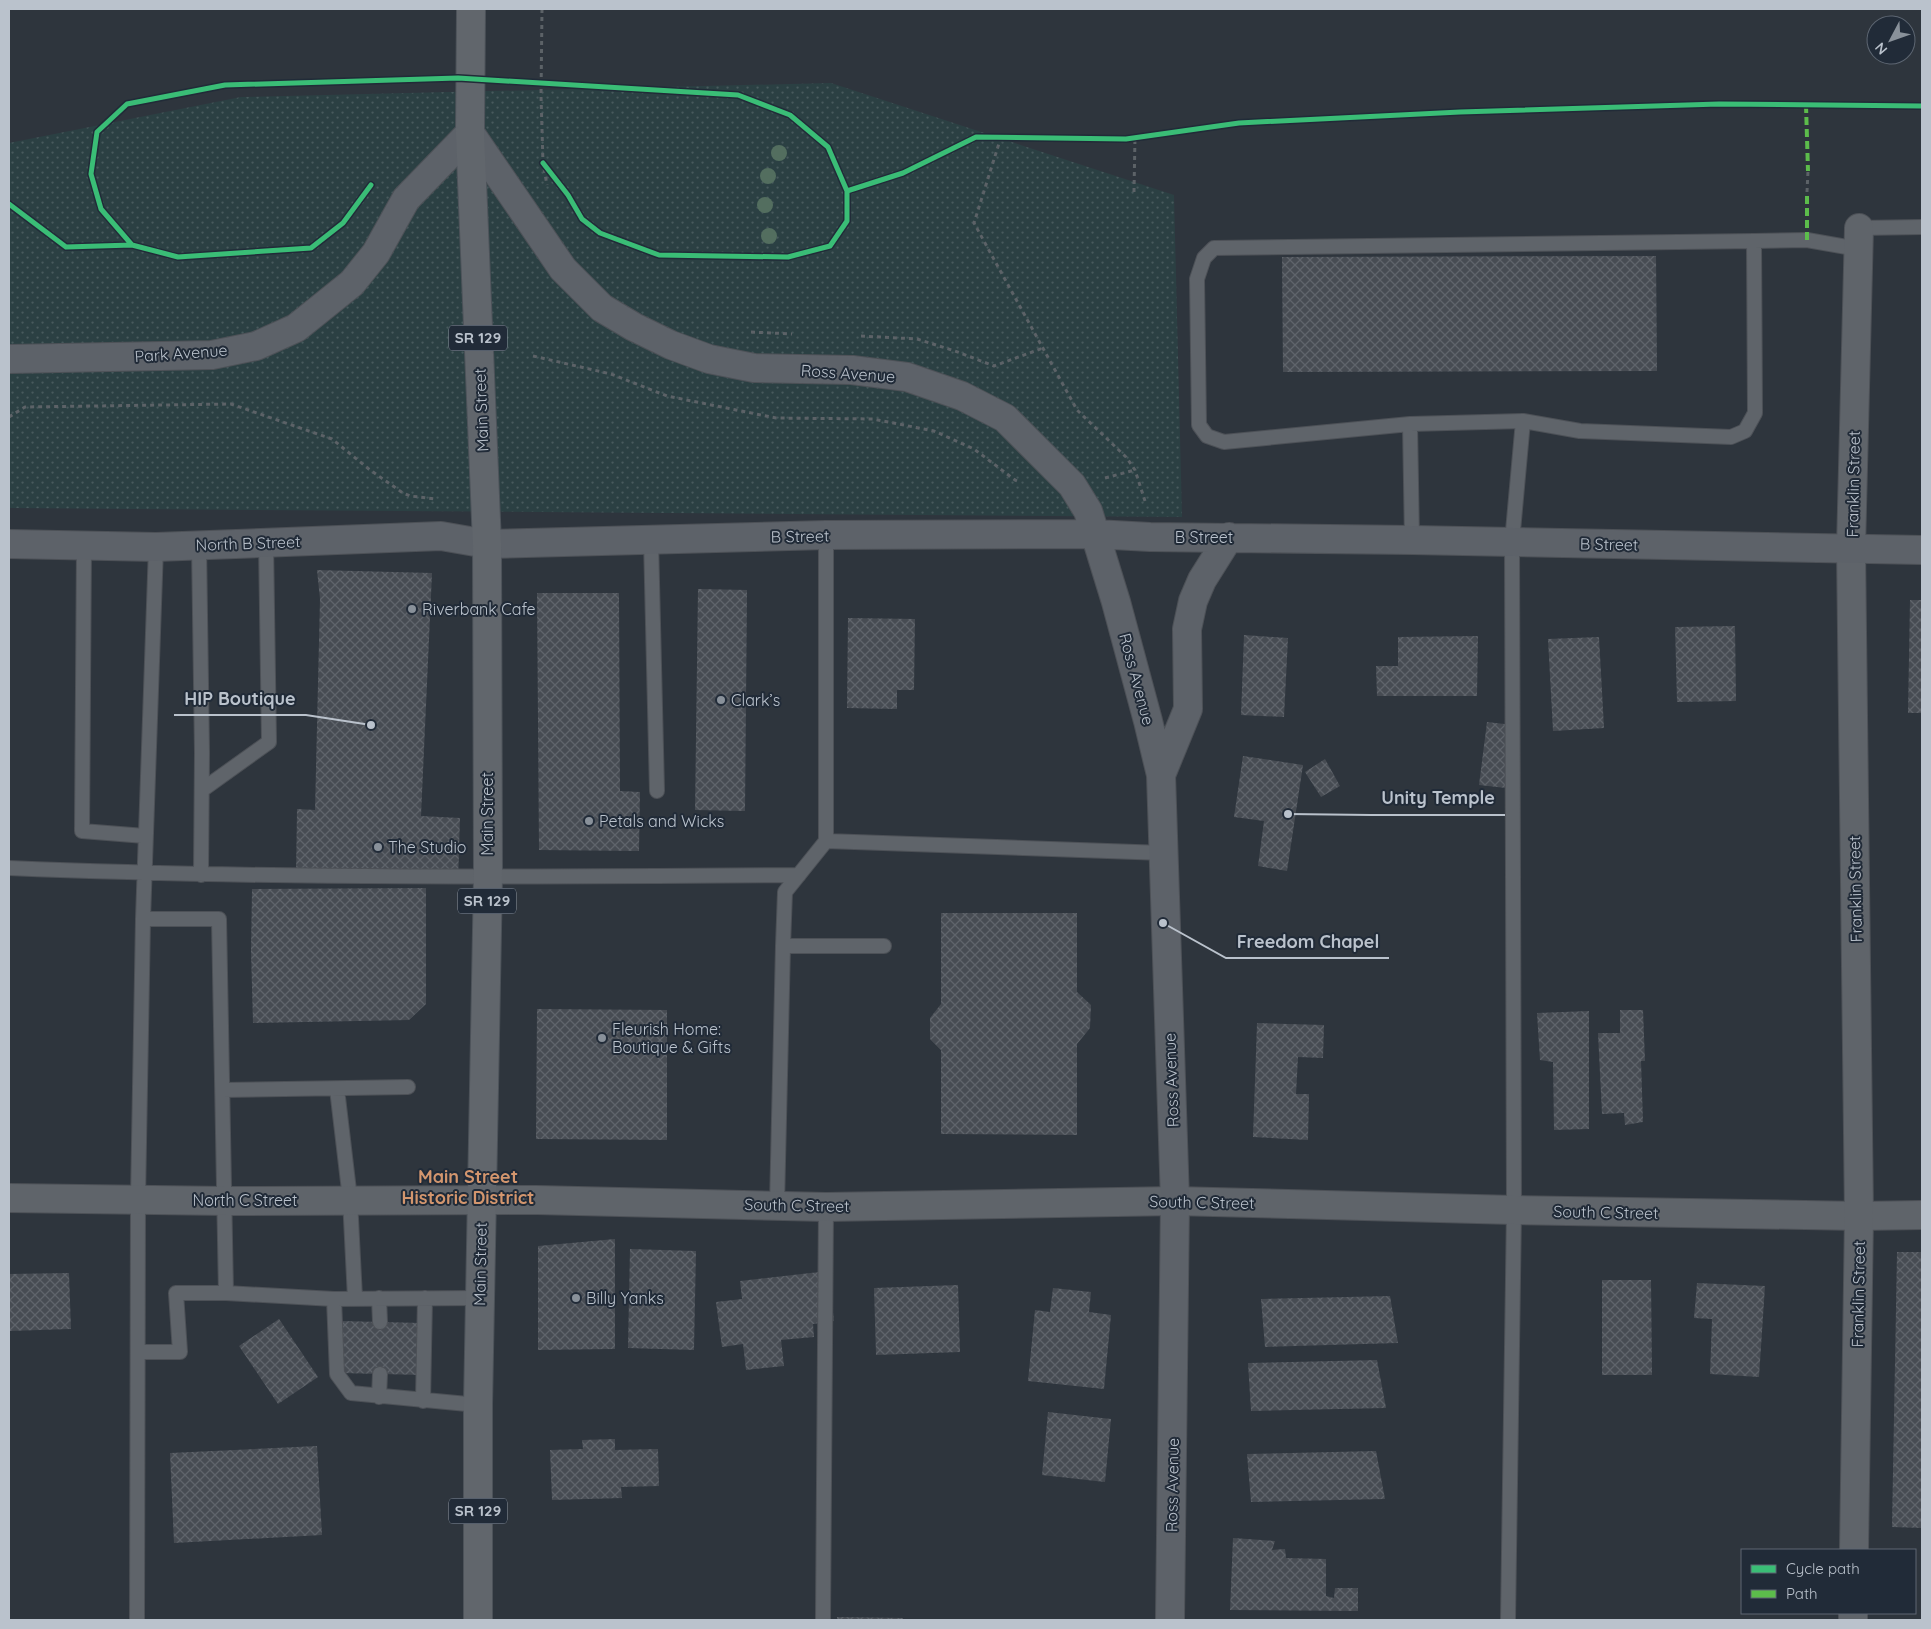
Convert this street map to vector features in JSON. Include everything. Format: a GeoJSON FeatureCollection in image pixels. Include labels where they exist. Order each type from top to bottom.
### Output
{"type":"FeatureCollection","features":[{"type":"Feature","properties":{"kind":"main road","name":"Main Street"},"geometry":{"type":"LineString","coordinates":[[471,9],[470,133],[487,544],[488,877],[478,1405],[478,1620]]}},
{"type":"Feature","properties":{"kind":"main road","name":"Park Avenue"},"geometry":{"type":"LineString","coordinates":[[9,359],[212,355],[256,346],[296,328],[352,283],[376,253],[406,199],[470,133]]}},
{"type":"Feature","properties":{"kind":"main road","name":"Ross Avenue"},"geometry":{"type":"LineString","coordinates":[[470,133],[563,269],[602,308],[649,334],[709,359],[754,368],[852,370],[906,377],[962,396],[1005,418],[1072,485],[1088,511],[1116,602],[1161,775],[1176,1201],[1170,1620]]}},
{"type":"Feature","properties":{"kind":"main road","name":"B Street"},"geometry":{"type":"LineString","coordinates":[[487,544],[826,535],[1095,534],[1150,537],[1922,550]]}},
{"type":"Feature","properties":{"kind":"main road","name":"North B Street"},"geometry":{"type":"LineString","coordinates":[[9,544],[156,547],[441,536],[487,544]]}},
{"type":"Feature","properties":{"kind":"main road"},"geometry":{"type":"LineString","coordinates":[[1161,775],[1188,709],[1187,629],[1193,601],[1202,580],[1229,537]]}},
{"type":"Feature","properties":{"kind":"street","name":"Franklin Street"},"geometry":{"type":"LineString","coordinates":[[1854,1549],[1859,1216],[1851,548],[1858,239]]}},
{"type":"Feature","properties":{"kind":"street","name":"North C Street"},"geometry":{"type":"LineString","coordinates":[[9,1198],[226,1201],[350,1199],[481,1201]]}},
{"type":"Feature","properties":{"kind":"street","name":"South C Street"},"geometry":{"type":"LineString","coordinates":[[481,1201],[547,1200],[826,1206],[1176,1201],[1514,1210],[1859,1216],[1922,1215]]}},
{"type":"Feature","properties":{"kind":"lane"},"geometry":{"type":"LineString","coordinates":[[1754,241],[1755,413],[1745,431],[1731,437],[1580,431],[1523,421],[1410,424],[1224,442],[1207,436],[1199,425],[1197,279],[1204,258],[1214,248],[1858,239],[1922,227]]}},
{"type":"Feature","properties":{"kind":"lane"},"geometry":{"type":"LineString","coordinates":[[1508,1620],[1514,1210],[1512,542],[1523,421]]}},
{"type":"Feature","properties":{"kind":"lane"},"geometry":{"type":"LineString","coordinates":[[1410,424],[1412,540]]}},
{"type":"Feature","properties":{"kind":"lane"},"geometry":{"type":"LineString","coordinates":[[776,1205],[786,892],[826,841],[826,535]]}},
{"type":"Feature","properties":{"kind":"lane"},"geometry":{"type":"LineString","coordinates":[[652,540],[657,791]]}},
{"type":"Feature","properties":{"kind":"lane"},"geometry":{"type":"LineString","coordinates":[[202,790],[269,742],[266,543]]}},
{"type":"Feature","properties":{"kind":"lane"},"geometry":{"type":"LineString","coordinates":[[84,545],[82,831],[145,836]]}},
{"type":"Feature","properties":{"kind":"lane"},"geometry":{"type":"LineString","coordinates":[[199,545],[202,753],[201,875]]}},
{"type":"Feature","properties":{"kind":"lane"},"geometry":{"type":"LineString","coordinates":[[137,1620],[138,1200],[145,836],[156,547]]}},
{"type":"Feature","properties":{"kind":"lane"},"geometry":{"type":"LineString","coordinates":[[826,841],[1164,853]]}},
{"type":"Feature","properties":{"kind":"lane"},"geometry":{"type":"LineString","coordinates":[[9,868],[201,875],[488,877],[799,875]]}},
{"type":"Feature","properties":{"kind":"lane"},"geometry":{"type":"LineString","coordinates":[[143,919],[219,919],[226,1201],[226,1293]]}},
{"type":"Feature","properties":{"kind":"lane"},"geometry":{"type":"LineString","coordinates":[[783,946],[884,946]]}},
{"type":"Feature","properties":{"kind":"lane"},"geometry":{"type":"LineString","coordinates":[[223,1090],[408,1087]]}},
{"type":"Feature","properties":{"kind":"lane"},"geometry":{"type":"LineString","coordinates":[[337,1089],[350,1199],[355,1298]]}},
{"type":"Feature","properties":{"kind":"lane"},"geometry":{"type":"LineString","coordinates":[[823,1620],[826,1206]]}},
{"type":"Feature","properties":{"kind":"lane"},"geometry":{"type":"LineString","coordinates":[[138,1352],[180,1352],[176,1293],[226,1293],[334,1299],[480,1298]]}},
{"type":"Feature","properties":{"kind":"lane"},"geometry":{"type":"LineString","coordinates":[[379,1298],[380,1322]]}},
{"type":"Feature","properties":{"kind":"lane"},"geometry":{"type":"LineString","coordinates":[[423,1401],[425,1298]]}},
{"type":"Feature","properties":{"kind":"lane"},"geometry":{"type":"LineString","coordinates":[[334,1299],[337,1374],[351,1393],[478,1405]]}},
{"type":"Feature","properties":{"kind":"lane"},"geometry":{"type":"LineString","coordinates":[[380,1374],[380,1397]]}},
{"type":"Feature","properties":{"kind":"path"},"geometry":{"type":"LineString","coordinates":[[542,9],[541,96],[543,163],[550,191]]}},
{"type":"Feature","properties":{"kind":"path"},"geometry":{"type":"LineString","coordinates":[[535,82],[545,83]]}},
{"type":"Feature","properties":{"kind":"path"},"geometry":{"type":"LineString","coordinates":[[1126,139],[1145,136]]}},
{"type":"Feature","properties":{"kind":"path"},"geometry":{"type":"LineString","coordinates":[[993,137],[1010,138]]}},
{"type":"Feature","properties":{"kind":"path"},"geometry":{"type":"LineString","coordinates":[[1134,192],[1135,137]]}},
{"type":"Feature","properties":{"kind":"path"},"geometry":{"type":"LineString","coordinates":[[1001,138],[974,223],[1077,410],[1126,457],[1135,470],[1145,501]]}},
{"type":"Feature","properties":{"kind":"path"},"geometry":{"type":"LineString","coordinates":[[543,163],[553,176]]}},
{"type":"Feature","properties":{"kind":"path"},"geometry":{"type":"LineString","coordinates":[[1807,192],[1808,171]]}},
{"type":"Feature","properties":{"kind":"path"},"geometry":{"type":"LineString","coordinates":[[744,332],[799,334]]}},
{"type":"Feature","properties":{"kind":"path"},"geometry":{"type":"LineString","coordinates":[[856,336],[917,340],[955,351],[994,366],[1043,348]]}},
{"type":"Feature","properties":{"kind":"path"},"geometry":{"type":"LineString","coordinates":[[533,356],[611,374],[667,396],[776,418],[873,419],[934,431],[974,448],[1015,480],[1024,483]]}},
{"type":"Feature","properties":{"kind":"path"},"geometry":{"type":"LineString","coordinates":[[9,417],[25,406],[231,404],[332,438],[370,470],[404,493],[410,496],[436,499]]}},
{"type":"Feature","properties":{"kind":"path"},"geometry":{"type":"LineString","coordinates":[[1104,478],[1135,470]]}},
{"type":"Feature","properties":{"kind":"green space"},"geometry":{"type":"Polygon","coordinates":[[[831,83],[1174,195],[1182,517],[9,508],[9,143],[241,97],[831,83]]]}},
{"type":"Feature","properties":{"kind":"building"},"geometry":{"type":"Polygon","coordinates":[[[1656,256],[1657,371],[1283,372],[1282,257],[1656,256]]]}},
{"type":"Feature","properties":{"kind":"building"},"geometry":{"type":"Polygon","coordinates":[[[317,570],[432,573],[421,816],[460,818],[458,884],[296,877],[297,809],[315,810],[320,599],[317,570]]]}},
{"type":"Feature","properties":{"kind":"building","name":"Clark’s"},"geometry":{"type":"Polygon","coordinates":[[[698,589],[747,590],[745,811],[695,810],[698,589]]]}},
{"type":"Feature","properties":{"kind":"building"},"geometry":{"type":"Polygon","coordinates":[[[537,593],[619,593],[620,791],[640,792],[639,851],[539,850],[537,593]]]}},
{"type":"Feature","properties":{"kind":"building"},"geometry":{"type":"Polygon","coordinates":[[[1910,600],[1922,600],[1922,713],[1908,713],[1910,600]]]}},
{"type":"Feature","properties":{"kind":"building"},"geometry":{"type":"Polygon","coordinates":[[[848,618],[915,619],[914,690],[897,690],[897,709],[847,708],[848,618]]]}},
{"type":"Feature","properties":{"kind":"building"},"geometry":{"type":"Polygon","coordinates":[[[1735,626],[1736,701],[1677,702],[1675,627],[1735,626]]]}},
{"type":"Feature","properties":{"kind":"building"},"geometry":{"type":"Polygon","coordinates":[[[1244,635],[1288,638],[1284,717],[1241,715],[1244,635]]]}},
{"type":"Feature","properties":{"kind":"building"},"geometry":{"type":"Polygon","coordinates":[[[1478,636],[1477,696],[1377,696],[1376,666],[1398,666],[1398,637],[1478,636]]]}},
{"type":"Feature","properties":{"kind":"building"},"geometry":{"type":"Polygon","coordinates":[[[1599,637],[1604,728],[1553,731],[1548,639],[1599,637]]]}},
{"type":"Feature","properties":{"kind":"building"},"geometry":{"type":"Polygon","coordinates":[[[1487,722],[1513,725],[1506,788],[1479,785],[1487,722]]]}},
{"type":"Feature","properties":{"kind":"building"},"geometry":{"type":"Polygon","coordinates":[[[1243,756],[1303,765],[1287,871],[1258,866],[1264,821],[1234,817],[1243,756]]]}},
{"type":"Feature","properties":{"kind":"building"},"geometry":{"type":"Polygon","coordinates":[[[1325,759],[1340,786],[1321,797],[1305,772],[1325,759]]]}},
{"type":"Feature","properties":{"kind":"building"},"geometry":{"type":"Polygon","coordinates":[[[426,888],[426,1004],[409,1020],[253,1023],[252,889],[426,888]]]}},
{"type":"Feature","properties":{"kind":"building"},"geometry":{"type":"Polygon","coordinates":[[[941,913],[1077,913],[1077,992],[1091,1005],[1090,1028],[1077,1044],[1077,1135],[941,1134],[941,1050],[930,1039],[930,1018],[941,1004],[941,913]]]}},
{"type":"Feature","properties":{"kind":"building"},"geometry":{"type":"Polygon","coordinates":[[[537,1009],[667,1010],[667,1140],[536,1139],[537,1009]]]}},
{"type":"Feature","properties":{"kind":"building"},"geometry":{"type":"Polygon","coordinates":[[[1620,1010],[1643,1010],[1645,1061],[1641,1061],[1643,1122],[1625,1125],[1624,1113],[1602,1114],[1598,1033],[1620,1033],[1620,1010]]]}},
{"type":"Feature","properties":{"kind":"building"},"geometry":{"type":"Polygon","coordinates":[[[1589,1011],[1589,1129],[1554,1130],[1553,1062],[1540,1060],[1537,1013],[1589,1011]]]}},
{"type":"Feature","properties":{"kind":"building"},"geometry":{"type":"Polygon","coordinates":[[[1257,1023],[1324,1025],[1323,1058],[1298,1057],[1296,1094],[1309,1094],[1308,1140],[1253,1137],[1257,1023]]]}},
{"type":"Feature","properties":{"kind":"building","name":"Billy Yanks"},"geometry":{"type":"Polygon","coordinates":[[[615,1239],[615,1349],[538,1350],[538,1246],[615,1239]]]}},
{"type":"Feature","properties":{"kind":"building"},"geometry":{"type":"Polygon","coordinates":[[[630,1249],[696,1251],[694,1350],[628,1348],[630,1249]]]}},
{"type":"Feature","properties":{"kind":"building"},"geometry":{"type":"Polygon","coordinates":[[[1897,1252],[1922,1252],[1922,1528],[1892,1527],[1897,1252]]]}},
{"type":"Feature","properties":{"kind":"building"},"geometry":{"type":"Polygon","coordinates":[[[828,1271],[834,1321],[813,1324],[814,1337],[781,1340],[784,1366],[746,1370],[743,1344],[722,1347],[716,1302],[742,1299],[740,1281],[828,1271]]]}},
{"type":"Feature","properties":{"kind":"building"},"geometry":{"type":"Polygon","coordinates":[[[69,1273],[71,1329],[9,1331],[9,1274],[69,1273]]]}},
{"type":"Feature","properties":{"kind":"building"},"geometry":{"type":"Polygon","coordinates":[[[1602,1280],[1651,1280],[1652,1375],[1602,1375],[1602,1280]]]}},
{"type":"Feature","properties":{"kind":"building"},"geometry":{"type":"Polygon","coordinates":[[[1697,1283],[1765,1286],[1759,1377],[1710,1374],[1712,1319],[1694,1318],[1697,1283]]]}},
{"type":"Feature","properties":{"kind":"building"},"geometry":{"type":"Polygon","coordinates":[[[958,1285],[960,1352],[876,1355],[874,1288],[958,1285]]]}},
{"type":"Feature","properties":{"kind":"building"},"geometry":{"type":"Polygon","coordinates":[[[1053,1288],[1091,1292],[1089,1312],[1111,1315],[1104,1389],[1028,1381],[1035,1310],[1050,1312],[1053,1288]]]}},
{"type":"Feature","properties":{"kind":"building"},"geometry":{"type":"Polygon","coordinates":[[[1390,1296],[1398,1343],[1265,1347],[1261,1299],[1390,1296]]]}},
{"type":"Feature","properties":{"kind":"building"},"geometry":{"type":"Polygon","coordinates":[[[279,1319],[318,1377],[278,1404],[239,1346],[279,1319]]]}},
{"type":"Feature","properties":{"kind":"building"},"geometry":{"type":"Polygon","coordinates":[[[341,1321],[422,1323],[421,1375],[340,1373],[341,1321]]]}},
{"type":"Feature","properties":{"kind":"building"},"geometry":{"type":"Polygon","coordinates":[[[1377,1360],[1386,1408],[1251,1411],[1248,1363],[1377,1360]]]}},
{"type":"Feature","properties":{"kind":"building"},"geometry":{"type":"Polygon","coordinates":[[[1048,1412],[1111,1419],[1105,1482],[1042,1475],[1048,1412]]]}},
{"type":"Feature","properties":{"kind":"building"},"geometry":{"type":"Polygon","coordinates":[[[615,1439],[615,1450],[658,1449],[659,1486],[621,1487],[622,1498],[552,1500],[550,1450],[583,1449],[582,1440],[615,1439]]]}},
{"type":"Feature","properties":{"kind":"building"},"geometry":{"type":"Polygon","coordinates":[[[317,1446],[322,1535],[174,1543],[170,1453],[317,1446]]]}},
{"type":"Feature","properties":{"kind":"building"},"geometry":{"type":"Polygon","coordinates":[[[1376,1451],[1385,1499],[1251,1502],[1247,1454],[1376,1451]]]}},
{"type":"Feature","properties":{"kind":"building"},"geometry":{"type":"Polygon","coordinates":[[[1233,1538],[1275,1541],[1272,1550],[1285,1549],[1286,1558],[1326,1559],[1326,1596],[1334,1598],[1335,1588],[1358,1588],[1358,1611],[1230,1610],[1233,1538]]]}},
{"type":"Feature","properties":{"kind":"building"},"geometry":{"type":"Polygon","coordinates":[[[837,1617],[903,1618],[903,1620],[837,1620],[837,1617]]]}},
{"type":"Feature","properties":{"kind":"marked path"},"geometry":{"type":"LineString","coordinates":[[1806,105],[1808,171]]}},
{"type":"Feature","properties":{"kind":"marked path"},"geometry":{"type":"LineString","coordinates":[[1807,192],[1807,240]]}},
{"type":"Feature","properties":{"kind":"cycle path"},"geometry":{"type":"LineString","coordinates":[[371,185],[343,223],[311,248],[178,257],[132,245],[101,209],[91,174],[97,132],[127,104],[225,85],[458,78],[738,95],[790,115],[828,147],[847,191],[847,221],[830,246],[788,257],[659,255],[600,233],[582,219],[568,195],[543,163]]}},
{"type":"Feature","properties":{"kind":"cycle path"},"geometry":{"type":"LineString","coordinates":[[847,191],[903,173],[976,137],[1126,139],[1239,123],[1460,112],[1719,104],[1922,106]]}},
{"type":"Feature","properties":{"kind":"cycle path"},"geometry":{"type":"LineString","coordinates":[[9,204],[66,247],[132,245]]}},
{"type":"Feature","properties":{"kind":"place","name":"Riverbank Cafe"},"geometry":{"type":"Point","coordinates":[412,609]}},
{"type":"Feature","properties":{"kind":"place","name":"Clark’s"},"geometry":{"type":"Point","coordinates":[721,700]}},
{"type":"Feature","properties":{"kind":"place","name":"HIP Boutique"},"geometry":{"type":"Point","coordinates":[371,725]}},
{"type":"Feature","properties":{"kind":"place","name":"Unity Temple"},"geometry":{"type":"Point","coordinates":[1288,814]}},
{"type":"Feature","properties":{"kind":"place","name":"Petals and Wicks"},"geometry":{"type":"Point","coordinates":[589,821]}},
{"type":"Feature","properties":{"kind":"place","name":"The Studio"},"geometry":{"type":"Point","coordinates":[378,847]}},
{"type":"Feature","properties":{"kind":"place","name":"Freedom Chapel"},"geometry":{"type":"Point","coordinates":[1163,923]}},
{"type":"Feature","properties":{"kind":"place","name":"Fleurish Home: Boutique & Gifts"},"geometry":{"type":"Point","coordinates":[602,1038]}},
{"type":"Feature","properties":{"kind":"place","name":"Billy Yanks"},"geometry":{"type":"Point","coordinates":[576,1298]}},
{"type":"Feature","properties":{"kind":"district","name":"Main Street Historic District"},"geometry":{"type":"Point","coordinates":[468,1187]}}]}
